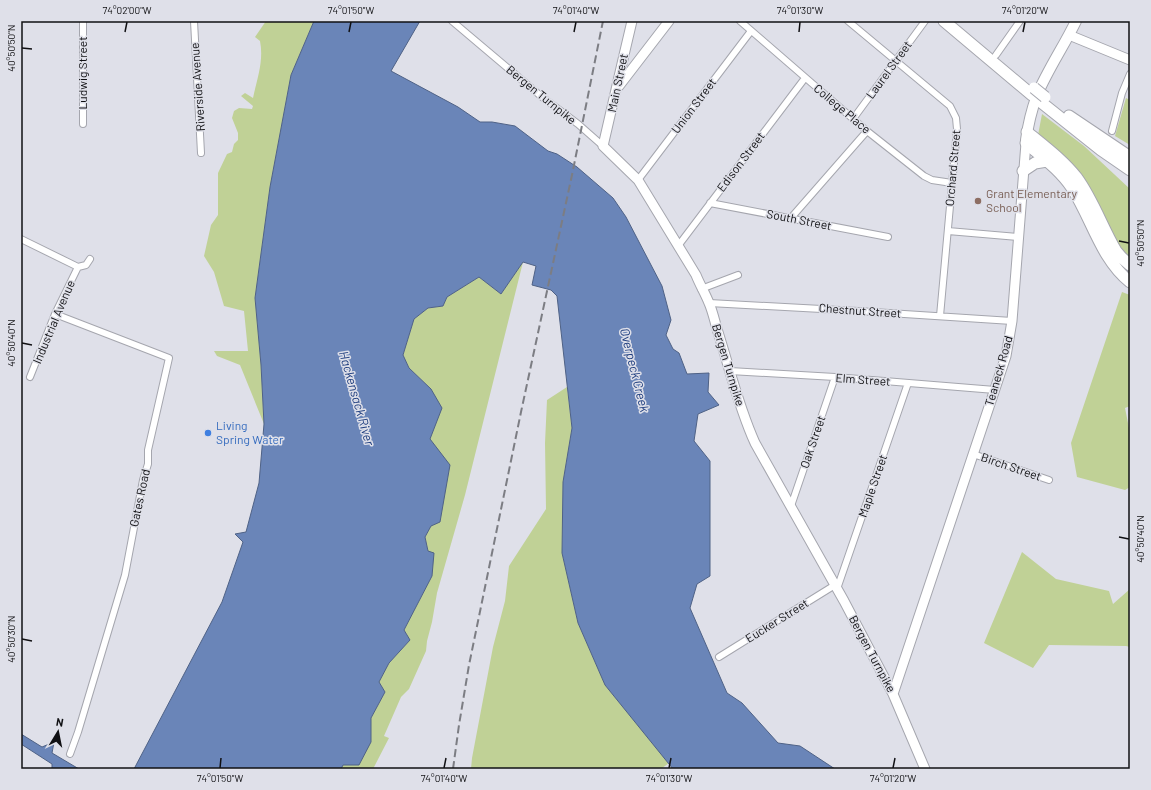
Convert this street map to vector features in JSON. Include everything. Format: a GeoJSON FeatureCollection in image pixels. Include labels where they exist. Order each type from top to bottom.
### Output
{"type":"FeatureCollection","features":[{"type":"Feature","properties":{"kind":"highway"},"geometry":{"type":"LineString","coordinates":[[944,21],[996,60],[1044,100],[1101,150],[1130,180]]}},
{"type":"Feature","properties":{"kind":"highway"},"geometry":{"type":"LineString","coordinates":[[956,21],[996,60]]}},
{"type":"Feature","properties":{"kind":"highway"},"geometry":{"type":"LineString","coordinates":[[1044,100],[1130,157]]}},
{"type":"Feature","properties":{"kind":"highway"},"geometry":{"type":"LineString","coordinates":[[1027,132],[1062,162],[1076,178],[1088,196],[1116,251],[1130,264]]}},
{"type":"Feature","properties":{"kind":"highway"},"geometry":{"type":"LineString","coordinates":[[1026,143],[1059,172],[1072,189],[1108,258],[1117,270],[1130,282]]}},
{"type":"Feature","properties":{"kind":"highway"},"geometry":{"type":"LineString","coordinates":[[1114,146],[1130,153]]}},
{"type":"Feature","properties":{"kind":"highway"},"geometry":{"type":"LineString","coordinates":[[1101,150],[1130,170]]}},
{"type":"Feature","properties":{"kind":"highway"},"geometry":{"type":"LineString","coordinates":[[1023,171],[1035,163],[1047,161]]}},
{"type":"Feature","properties":{"kind":"main road","name":"Teaneck Road"},"geometry":{"type":"LineString","coordinates":[[1026,143],[1027,132],[1037,96],[1076,21]]}},
{"type":"Feature","properties":{"kind":"street","name":"Ludwig Street"},"geometry":{"type":"LineString","coordinates":[[83,21],[83,124]]}},
{"type":"Feature","properties":{"kind":"street","name":"Riverside Avenue"},"geometry":{"type":"LineString","coordinates":[[194,21],[201,153]]}},
{"type":"Feature","properties":{"kind":"street","name":"Bergen Turnpike"},"geometry":{"type":"LineString","coordinates":[[452,21],[546,100],[581,127],[638,180],[696,275],[701,289],[709,303],[739,405],[755,443],[836,587],[893,694],[926,769]]}},
{"type":"Feature","properties":{"kind":"street","name":"Main Street"},"geometry":{"type":"LineString","coordinates":[[603,146],[632,21]]}},
{"type":"Feature","properties":{"kind":"street"},"geometry":{"type":"LineString","coordinates":[[616,89],[669,21]]}},
{"type":"Feature","properties":{"kind":"street","name":"College Place"},"geometry":{"type":"LineString","coordinates":[[740,21],[867,131],[924,176],[932,180],[952,183]]}},
{"type":"Feature","properties":{"kind":"street","name":"Orchard Street"},"geometry":{"type":"LineString","coordinates":[[848,21],[950,106],[957,124],[940,316]]}},
{"type":"Feature","properties":{"kind":"street","name":"Laurel Street"},"geometry":{"type":"LineString","coordinates":[[853,119],[925,21]]}},
{"type":"Feature","properties":{"kind":"street"},"geometry":{"type":"LineString","coordinates":[[996,60],[1020,21]]}},
{"type":"Feature","properties":{"kind":"street","name":"Union Street"},"geometry":{"type":"LineString","coordinates":[[638,180],[751,31]]}},
{"type":"Feature","properties":{"kind":"street"},"geometry":{"type":"LineString","coordinates":[[1069,35],[1130,60]]}},
{"type":"Feature","properties":{"kind":"street"},"geometry":{"type":"LineString","coordinates":[[624,55],[634,58],[641,57]]}},
{"type":"Feature","properties":{"kind":"street"},"geometry":{"type":"LineString","coordinates":[[1112,131],[1122,93],[1130,74]]}},
{"type":"Feature","properties":{"kind":"street","name":"Edison Street"},"geometry":{"type":"LineString","coordinates":[[678,246],[805,78]]}},
{"type":"Feature","properties":{"kind":"street"},"geometry":{"type":"LineString","coordinates":[[790,219],[867,131]]}},
{"type":"Feature","properties":{"kind":"street","name":"Teaneck Road"},"geometry":{"type":"LineString","coordinates":[[893,694],[1006,356],[1012,321],[1026,143]]}},
{"type":"Feature","properties":{"kind":"street","name":"South Street"},"geometry":{"type":"LineString","coordinates":[[710,203],[888,237]]}},
{"type":"Feature","properties":{"kind":"street"},"geometry":{"type":"LineString","coordinates":[[948,231],[1018,237]]}},
{"type":"Feature","properties":{"kind":"street","name":"Industrial Avenue"},"geometry":{"type":"LineString","coordinates":[[21,239],[78,267]]}},
{"type":"Feature","properties":{"kind":"street","name":"Industrial Avenue"},"geometry":{"type":"LineString","coordinates":[[30,377],[55,314],[78,267],[86,264],[90,259]]}},
{"type":"Feature","properties":{"kind":"street"},"geometry":{"type":"LineString","coordinates":[[701,289],[738,275]]}},
{"type":"Feature","properties":{"kind":"street","name":"Chestnut Street"},"geometry":{"type":"LineString","coordinates":[[709,303],[1012,321]]}},
{"type":"Feature","properties":{"kind":"street","name":"Gates Road"},"geometry":{"type":"LineString","coordinates":[[55,314],[169,358],[148,450],[148,464],[143,480],[125,575],[70,754]]}},
{"type":"Feature","properties":{"kind":"street","name":"Elm Street"},"geometry":{"type":"LineString","coordinates":[[730,371],[995,390]]}},
{"type":"Feature","properties":{"kind":"street","name":"Oak Street"},"geometry":{"type":"LineString","coordinates":[[791,506],[835,378]]}},
{"type":"Feature","properties":{"kind":"street","name":"Maple Street"},"geometry":{"type":"LineString","coordinates":[[836,587],[908,383]]}},
{"type":"Feature","properties":{"kind":"street","name":"Birch Street"},"geometry":{"type":"LineString","coordinates":[[973,454],[1049,480]]}},
{"type":"Feature","properties":{"kind":"street","name":"Eucker Street"},"geometry":{"type":"LineString","coordinates":[[719,657],[836,587]]}},
{"type":"Feature","properties":{"kind":"green space"},"geometry":{"type":"Polygon","coordinates":[[[266,21],[314,21],[291,75],[270,187],[255,298],[261,365],[264,424],[240,365],[217,356],[214,351],[248,351],[244,311],[224,306],[214,272],[204,256],[211,225],[218,215],[218,173],[227,154],[232,152],[234,144],[238,140],[238,133],[232,118],[234,111],[239,108],[252,109],[253,106],[241,96],[245,93],[253,98],[260,70],[261,56],[260,41],[255,37],[266,21]]]}},
{"type":"Feature","properties":{"kind":"green space"},"geometry":{"type":"Polygon","coordinates":[[[1126,98],[1130,100],[1130,145],[1115,136],[1126,98]]]}},
{"type":"Feature","properties":{"kind":"green space"},"geometry":{"type":"Polygon","coordinates":[[[1042,114],[1084,146],[1130,189],[1130,258],[1125,254],[1114,236],[1090,188],[1038,135],[1042,114]]]}},
{"type":"Feature","properties":{"kind":"green space"},"geometry":{"type":"Polygon","coordinates":[[[523,262],[465,495],[437,593],[426,651],[409,689],[401,697],[384,736],[389,738],[373,769],[341,769],[343,765],[371,742],[371,718],[385,692],[379,682],[389,663],[410,640],[404,630],[432,576],[425,537],[431,526],[431,389],[409,368],[403,355],[414,319],[428,308],[443,306],[447,297],[479,277],[501,294],[523,262]]]}},
{"type":"Feature","properties":{"kind":"green space"},"geometry":{"type":"Polygon","coordinates":[[[1122,292],[1130,295],[1130,406],[1125,408],[1130,433],[1130,487],[1125,490],[1077,477],[1071,443],[1122,292]]]}},
{"type":"Feature","properties":{"kind":"green space"},"geometry":{"type":"Polygon","coordinates":[[[567,387],[572,428],[563,482],[562,553],[578,623],[605,685],[669,763],[661,769],[471,769],[493,647],[505,601],[509,566],[546,509],[545,443],[547,400],[567,387]]]}},
{"type":"Feature","properties":{"kind":"green space"},"geometry":{"type":"Polygon","coordinates":[[[1022,552],[1056,579],[1109,591],[1113,604],[1130,589],[1130,647],[1049,645],[1033,668],[984,643],[1022,552]]]}},
{"type":"Feature","properties":{"kind":"water"},"geometry":{"type":"Polygon","coordinates":[[[314,21],[420,21],[391,71],[458,107],[480,122],[492,122],[515,126],[548,151],[557,154],[577,167],[613,198],[626,217],[662,286],[671,320],[666,335],[673,349],[679,353],[687,374],[709,373],[708,392],[719,405],[698,414],[694,441],[710,461],[710,576],[697,584],[690,608],[727,693],[742,703],[778,743],[800,746],[835,769],[673,769],[605,685],[578,623],[562,553],[563,482],[572,428],[557,296],[551,290],[532,285],[536,266],[523,262],[501,294],[479,277],[447,297],[443,306],[428,308],[414,319],[403,355],[409,368],[431,389],[442,408],[430,439],[450,465],[440,522],[431,526],[425,537],[428,551],[434,553],[432,576],[404,630],[410,640],[389,663],[379,682],[385,692],[371,718],[371,742],[359,765],[343,765],[341,769],[134,769],[222,602],[243,542],[235,534],[246,532],[259,483],[264,424],[261,365],[255,298],[270,187],[291,75],[314,21]]]}},
{"type":"Feature","properties":{"kind":"water"},"geometry":{"type":"Polygon","coordinates":[[[21,734],[42,747],[54,742],[52,753],[79,769],[52,769],[52,764],[21,744],[21,734]]]}},
{"type":"Feature","properties":{"kind":"railway"},"geometry":{"type":"LineString","coordinates":[[453,769],[469,665],[603,21]]}},
{"type":"Feature","properties":{"kind":"place","name":"Grant Elementary School"},"geometry":{"type":"Point","coordinates":[978,201]}},
{"type":"Feature","properties":{"kind":"place","name":"Living Spring Water"},"geometry":{"type":"Point","coordinates":[208,433]}},
{"type":"Feature","properties":{"kind":"water label","name":"Overpeck Creek"},"geometry":{"type":"Point","coordinates":[635,370]}},
{"type":"Feature","properties":{"kind":"water label","name":"Hackensack River"},"geometry":{"type":"Point","coordinates":[357,398]}}]}
